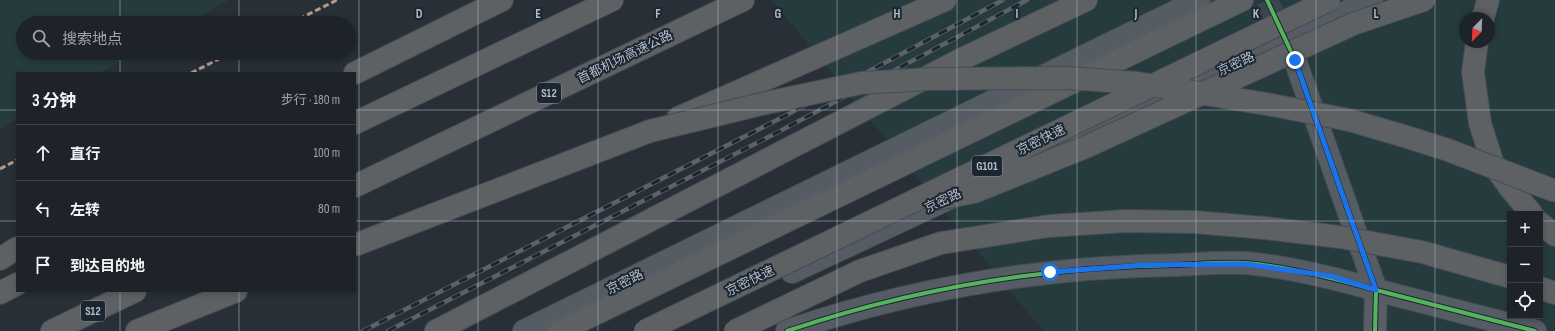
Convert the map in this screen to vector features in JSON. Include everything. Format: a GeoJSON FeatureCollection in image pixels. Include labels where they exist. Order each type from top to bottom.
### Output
{"type":"FeatureCollection","features":[{"type":"Feature","properties":{"kind":"highway"},"geometry":{"type":"LineString","coordinates":[[356,73],[502,0]]}},
{"type":"Feature","properties":{"kind":"highway"},"geometry":{"type":"LineString","coordinates":[[356,123],[612,0]]}},
{"type":"Feature","properties":{"kind":"highway","name":"首都机场高速公路"},"geometry":{"type":"LineString","coordinates":[[356,186],[743,0]]}},
{"type":"Feature","properties":{"kind":"highway"},"geometry":{"type":"LineString","coordinates":[[356,245],[650,131],[945,0]]}},
{"type":"Feature","properties":{"kind":"highway"},"geometry":{"type":"LineString","coordinates":[[436,331],[962,59],[1086,0]]}},
{"type":"Feature","properties":{"kind":"highway"},"geometry":{"type":"LineString","coordinates":[[560,331],[1242,0]]}},
{"type":"Feature","properties":{"kind":"highway","name":"京密快速"},"geometry":{"type":"LineString","coordinates":[[645,331],[907,206],[1329,0]]}},
{"type":"Feature","properties":{"kind":"highway"},"geometry":{"type":"LineString","coordinates":[[907,206],[974,192],[1088,146],[1353,24],[1424,0]]}},
{"type":"Feature","properties":{"kind":"highway"},"geometry":{"type":"LineString","coordinates":[[1485,12],[1488,0]]}},
{"type":"Feature","properties":{"kind":"highway"},"geometry":{"type":"LineString","coordinates":[[1477,48],[1473,72],[1480,123],[1493,164],[1510,188],[1529,211]]}},
{"type":"Feature","properties":{"kind":"highway"},"geometry":{"type":"LineString","coordinates":[[650,131],[766,103],[861,83],[929,79],[1076,78],[1138,83],[1191,91],[1349,120],[1448,150],[1555,191]]}},
{"type":"Feature","properties":{"kind":"highway"},"geometry":{"type":"LineString","coordinates":[[735,331],[860,271],[942,243],[1049,226],[1126,221],[1194,222],[1265,228],[1340,237],[1422,252],[1507,276]]}},
{"type":"Feature","properties":{"kind":"highway"},"geometry":{"type":"LineString","coordinates":[[1543,225],[1555,235]]}},
{"type":"Feature","properties":{"kind":"highway"},"geometry":{"type":"LineString","coordinates":[[0,259],[16,249]]}},
{"type":"Feature","properties":{"kind":"highway"},"geometry":{"type":"LineString","coordinates":[[0,292],[16,284]]}},
{"type":"Feature","properties":{"kind":"highway"},"geometry":{"type":"LineString","coordinates":[[1543,289],[1555,293]]}},
{"type":"Feature","properties":{"kind":"highway","name":"S12"},"geometry":{"type":"LineString","coordinates":[[52,331],[133,292]]}},
{"type":"Feature","properties":{"kind":"highway"},"geometry":{"type":"LineString","coordinates":[[137,331],[227,294]]}},
{"type":"Feature","properties":{"kind":"main road","name":"京密路"},"geometry":{"type":"LineString","coordinates":[[524,331],[1200,0]]}},
{"type":"Feature","properties":{"kind":"main road","name":"京密路"},"geometry":{"type":"LineString","coordinates":[[666,331],[1372,0]]}},
{"type":"Feature","properties":{"kind":"main road"},"geometry":{"type":"LineString","coordinates":[[1295,60],[1376,290]]}},
{"type":"Feature","properties":{"kind":"main road"},"geometry":{"type":"LineString","coordinates":[[787,331],[833,316],[950,288],[1050,272],[1144,265],[1246,264],[1330,276],[1376,290],[1535,331]]}},
{"type":"Feature","properties":{"kind":"street"},"geometry":{"type":"LineString","coordinates":[[1375,331],[1376,290]]}},
{"type":"Feature","properties":{"kind":"green space"},"geometry":{"type":"Polygon","coordinates":[[[0,0],[229,0],[200,16],[16,16],[16,60],[123,60],[102,72],[16,72],[16,120],[0,128],[0,0]]]}},
{"type":"Feature","properties":{"kind":"green space"},"geometry":{"type":"Polygon","coordinates":[[[772,0],[1555,0],[1555,331],[1043,331],[772,0]]]}},
{"type":"Feature","properties":{"kind":"tunnel"},"geometry":{"type":"LineString","coordinates":[[1267,0],[1287,42]]}},
{"type":"Feature","properties":{"kind":"railway"},"geometry":{"type":"LineString","coordinates":[[363,331],[777,120],[1003,0]]}},
{"type":"Feature","properties":{"kind":"railway"},"geometry":{"type":"LineString","coordinates":[[388,331],[782,130],[1027,0]]}},
{"type":"Feature","properties":{"kind":"marked path"},"geometry":{"type":"LineString","coordinates":[[305,16],[337,0]]}},
{"type":"Feature","properties":{"kind":"marked path"},"geometry":{"type":"LineString","coordinates":[[193,72],[217,60]]}},
{"type":"Feature","properties":{"kind":"marked path"},"geometry":{"type":"LineString","coordinates":[[0,169],[16,161]]}},
{"type":"Feature","properties":{"kind":"cycle path"},"geometry":{"type":"LineString","coordinates":[[1267,0],[1295,60],[1376,290],[1535,331]]}},
{"type":"Feature","properties":{"kind":"cycle path"},"geometry":{"type":"LineString","coordinates":[[787,331],[881,303],[978,283],[1076,270],[1228,263],[1246,263],[1295,270],[1376,290],[1375,331]]}},
{"type":"Feature","properties":{"kind":"route"},"geometry":{"type":"LineString","coordinates":[[1050,272],[1144,265],[1246,264],[1330,276],[1376,290],[1295,60]]}}]}
